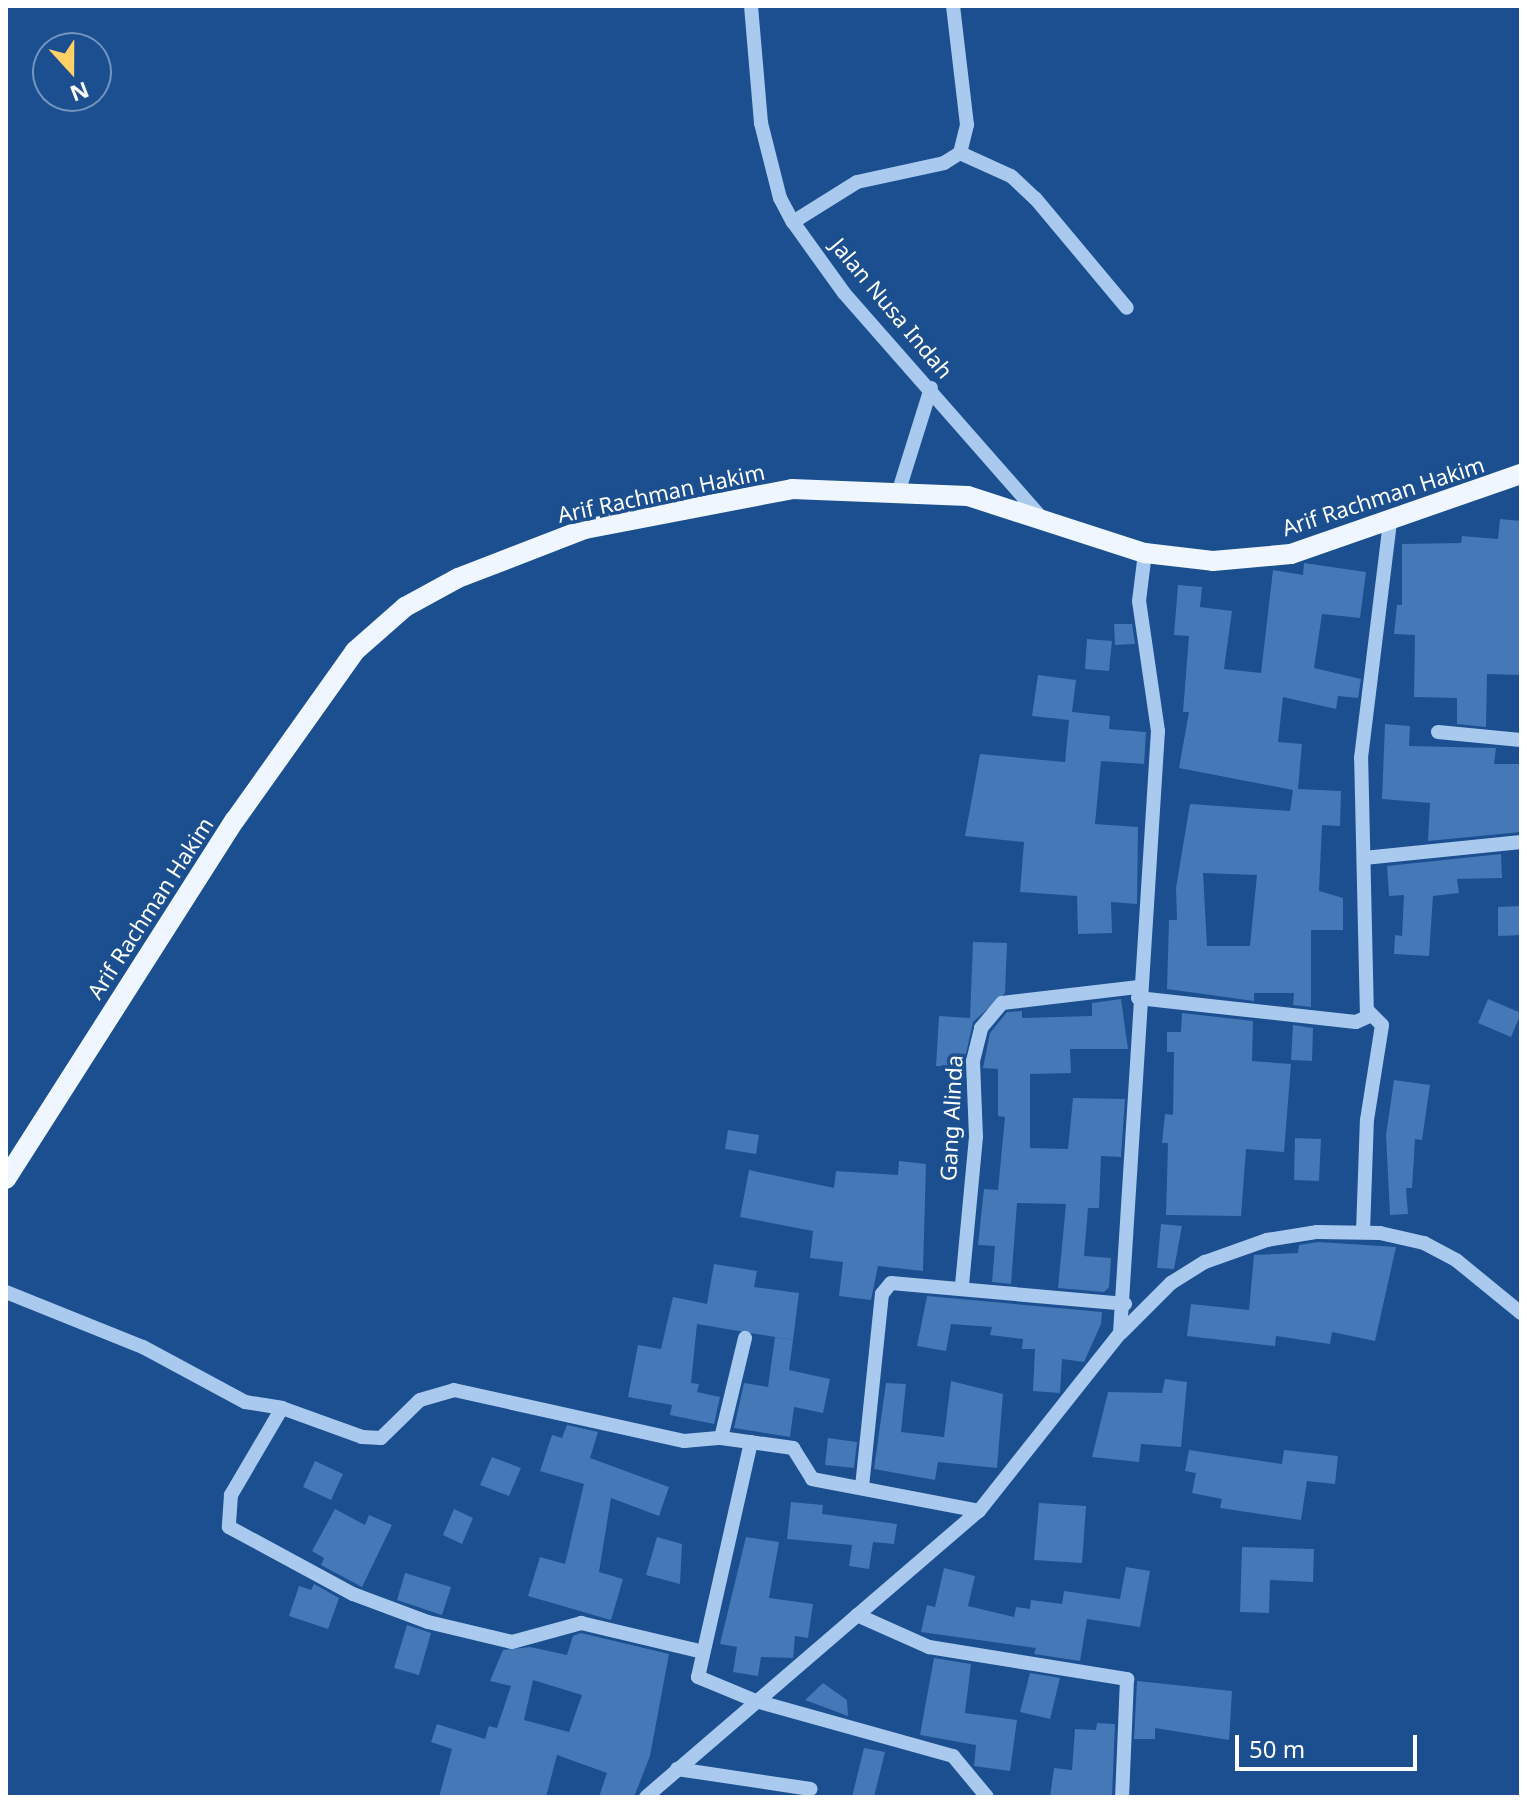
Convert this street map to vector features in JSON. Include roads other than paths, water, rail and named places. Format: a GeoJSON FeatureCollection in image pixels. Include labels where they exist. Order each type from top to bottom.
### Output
{"type":"FeatureCollection","features":[{"type":"Feature","properties":{"kind":"main road","name":"Arif Rachman Hakim"},"geometry":{"type":"LineString","coordinates":[[6,1179],[235,820],[355,651],[405,607],[458,578],[585,529],[792,489],[899,490],[968,496],[1145,553],[1213,561],[1291,554],[1521,474]]}},
{"type":"Feature","properties":{"kind":"street","name":"Jalan Nusa Indah"},"geometry":{"type":"LineString","coordinates":[[751,6],[761,123],[780,198],[793,222],[844,293],[931,388],[1041,517]]}},
{"type":"Feature","properties":{"kind":"street"},"geometry":{"type":"LineString","coordinates":[[793,222],[857,182],[944,163],[960,153],[967,125],[953,6]]}},
{"type":"Feature","properties":{"kind":"street"},"geometry":{"type":"LineString","coordinates":[[960,153],[1019,183],[1127,308]]}},
{"type":"Feature","properties":{"kind":"street"},"geometry":{"type":"LineString","coordinates":[[899,490],[931,388]]}},
{"type":"Feature","properties":{"kind":"street"},"geometry":{"type":"LineString","coordinates":[[1363,1232],[1367,1120],[1382,1025],[1369,1012],[1362,743],[1390,522]]}},
{"type":"Feature","properties":{"kind":"street"},"geometry":{"type":"LineString","coordinates":[[1120,1333],[1125,1304],[1138,992],[1158,731],[1139,601],[1145,553]]}},
{"type":"Feature","properties":{"kind":"street"},"geometry":{"type":"LineString","coordinates":[[1438,732],[1521,740]]}},
{"type":"Feature","properties":{"kind":"street"},"geometry":{"type":"LineString","coordinates":[[1364,858],[1521,842]]}},
{"type":"Feature","properties":{"kind":"street","name":"Gang Alinda"},"geometry":{"type":"LineString","coordinates":[[962,1285],[976,1137],[973,1061],[981,1028],[1002,1003],[1138,992],[1356,1022],[1369,1012]]}},
{"type":"Feature","properties":{"kind":"street"},"geometry":{"type":"LineString","coordinates":[[646,1797],[979,1511],[1120,1333],[1171,1283],[1205,1262],[1267,1240],[1363,1232],[1424,1243],[1456,1260],[1521,1313]]}},
{"type":"Feature","properties":{"kind":"street"},"geometry":{"type":"LineString","coordinates":[[862,1487],[882,1294],[899,1282],[962,1285],[1125,1304]]}},
{"type":"Feature","properties":{"kind":"street"},"geometry":{"type":"LineString","coordinates":[[6,1292],[143,1347],[245,1402],[282,1408],[374,1439],[420,1400],[454,1390],[684,1441],[721,1438],[793,1448],[812,1479],[979,1511]]}},
{"type":"Feature","properties":{"kind":"street"},"geometry":{"type":"LineString","coordinates":[[721,1438],[745,1338]]}},
{"type":"Feature","properties":{"kind":"street"},"geometry":{"type":"LineString","coordinates":[[282,1408],[231,1495],[229,1527],[353,1594],[428,1622],[512,1642],[581,1623],[699,1651]]}},
{"type":"Feature","properties":{"kind":"street"},"geometry":{"type":"LineString","coordinates":[[751,1442],[699,1651],[696,1672],[702,1682],[756,1701],[953,1756],[987,1797]]}},
{"type":"Feature","properties":{"kind":"street"},"geometry":{"type":"LineString","coordinates":[[857,1615],[929,1647],[1127,1679],[1122,1797]]}},
{"type":"Feature","properties":{"kind":"street"},"geometry":{"type":"LineString","coordinates":[[677,1769],[811,1789]]}}]}
